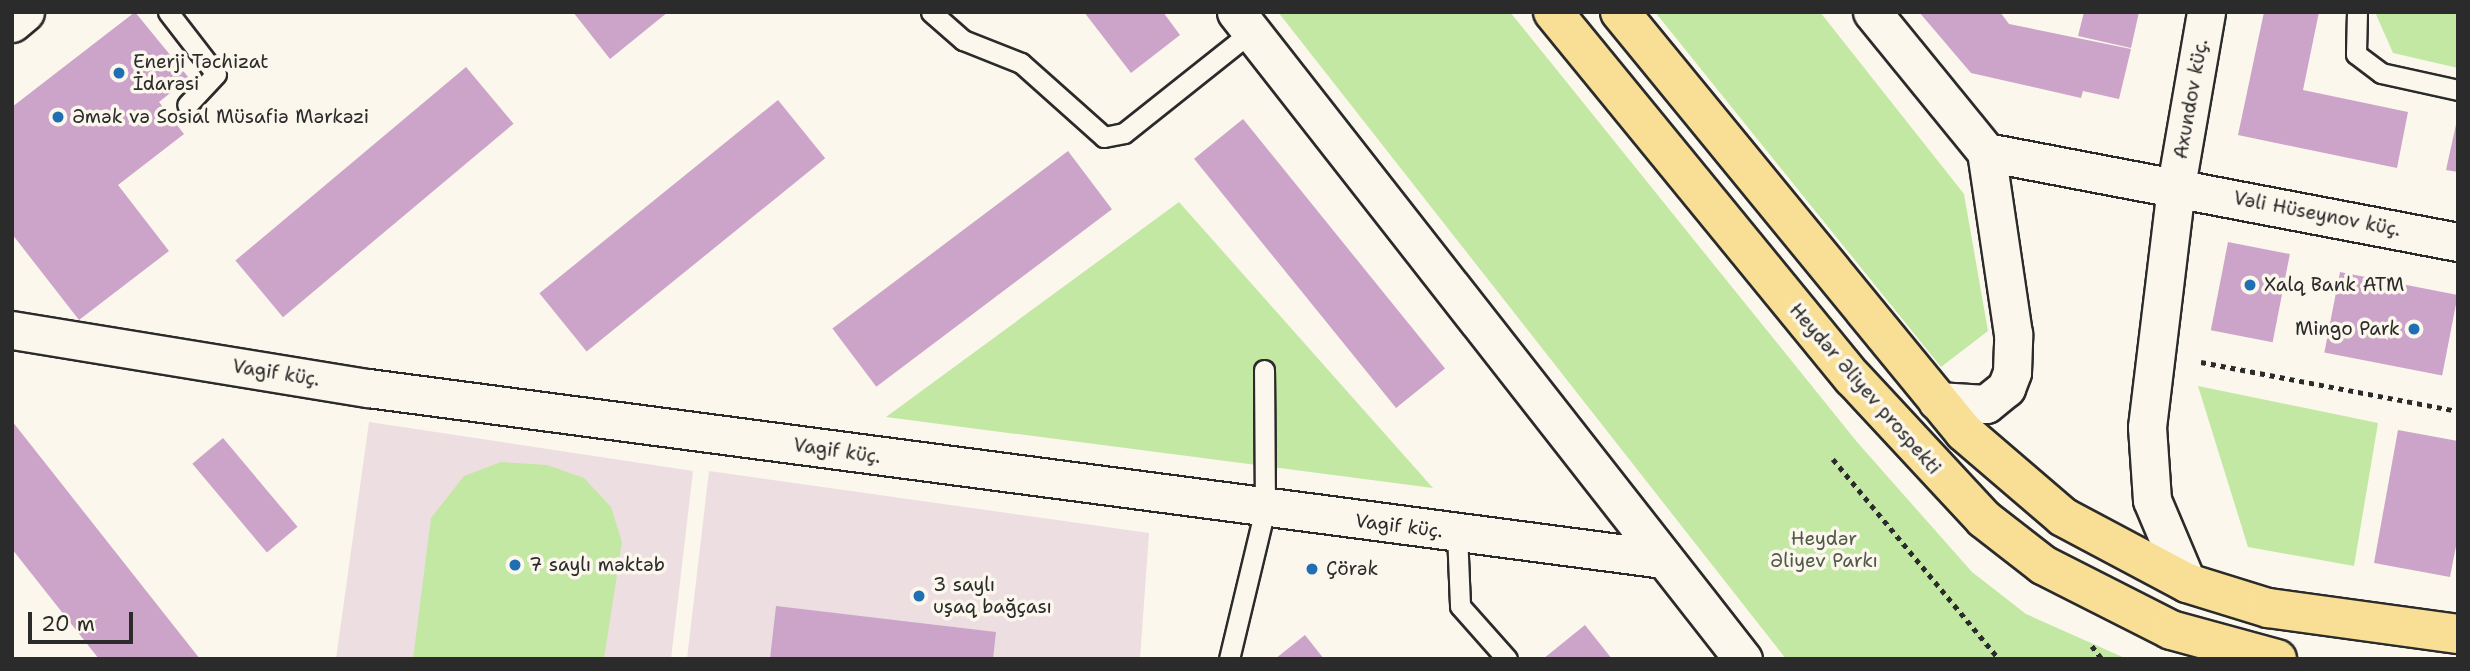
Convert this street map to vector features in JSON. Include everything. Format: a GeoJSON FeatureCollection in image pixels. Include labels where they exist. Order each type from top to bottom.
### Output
{"type":"FeatureCollection","features":[{"type":"Feature","properties":{"kind":"main road","name":"Heydər Əliyev prospekti"},"geometry":{"type":"LineString","coordinates":[[1553,12],[1853,378],[1984,519],[2043,565],[2094,593],[2171,630],[2269,657]]}},
{"type":"Feature","properties":{"kind":"main road"},"geometry":{"type":"LineString","coordinates":[[1620,12],[1937,401],[2063,517],[2187,583],[2268,608],[2458,634]]}},
{"type":"Feature","properties":{"kind":"street"},"geometry":{"type":"LineString","coordinates":[[12,23],[25,12]]}},
{"type":"Feature","properties":{"kind":"street"},"geometry":{"type":"LineString","coordinates":[[1872,12],[1986,152],[2013,334],[2012,372],[1986,404],[1937,401]]}},
{"type":"Feature","properties":{"kind":"street","name":"Axundov küç."},"geometry":{"type":"LineString","coordinates":[[2187,583],[2156,511],[2147,456],[2176,186],[2206,12]]}},
{"type":"Feature","properties":{"kind":"street"},"geometry":{"type":"LineString","coordinates":[[1244,22],[1743,659]]}},
{"type":"Feature","properties":{"kind":"street","name":"Vəli Hüseynov küç."},"geometry":{"type":"LineString","coordinates":[[1986,152],[2176,186],[2458,242]]}},
{"type":"Feature","properties":{"kind":"street","name":"Vagif küç."},"geometry":{"type":"LineString","coordinates":[[12,330],[368,388],[1265,509],[1664,559]]}},
{"type":"Feature","properties":{"kind":"lane"},"geometry":{"type":"LineString","coordinates":[[168,12],[216,74],[187,105]]}},
{"type":"Feature","properties":{"kind":"lane"},"geometry":{"type":"LineString","coordinates":[[930,12],[963,40],[1021,63],[1104,137],[1124,133],[1244,22]]}},
{"type":"Feature","properties":{"kind":"lane"},"geometry":{"type":"LineString","coordinates":[[2357,12],[2356,54],[2381,73],[2458,90]]}},
{"type":"Feature","properties":{"kind":"lane"},"geometry":{"type":"LineString","coordinates":[[1229,659],[1265,509],[1264,370]]}},
{"type":"Feature","properties":{"kind":"lane"},"geometry":{"type":"LineString","coordinates":[[1457,533],[1460,606],[1507,659]]}},
{"type":"Feature","properties":{"kind":"path"},"geometry":{"type":"LineString","coordinates":[[2201,362],[2458,411]]}},
{"type":"Feature","properties":{"kind":"path"},"geometry":{"type":"LineString","coordinates":[[1833,458],[2000,659]]}},
{"type":"Feature","properties":{"kind":"path"},"geometry":{"type":"LineString","coordinates":[[2092,646],[2102,659]]}},
{"type":"Feature","properties":{"kind":"shaded area","name":"7 saylı məktəb"},"geometry":{"type":"Polygon","coordinates":[[[369,422],[693,471],[671,659],[336,659],[369,422]]]}},
{"type":"Feature","properties":{"kind":"shaded area","name":"3 saylı uşaq bağçası"},"geometry":{"type":"Polygon","coordinates":[[[709,471],[1149,533],[1140,659],[687,659],[709,471]]]}},
{"type":"Feature","properties":{"kind":"green space","name":"Heydər Əliyev Parkı"},"geometry":{"type":"Polygon","coordinates":[[[1278,12],[1510,12],[1857,442],[1972,572],[2026,614],[2127,659],[1786,659],[1278,12]]]}},
{"type":"Feature","properties":{"kind":"green space"},"geometry":{"type":"Polygon","coordinates":[[[1655,12],[1820,12],[1964,194],[1988,331],[1941,367],[1655,12]]]}},
{"type":"Feature","properties":{"kind":"green space"},"geometry":{"type":"Polygon","coordinates":[[[2375,12],[2458,12],[2458,68],[2393,53],[2375,12]]]}},
{"type":"Feature","properties":{"kind":"green space"},"geometry":{"type":"Polygon","coordinates":[[[1179,202],[1433,488],[886,417],[1179,202]]]}},
{"type":"Feature","properties":{"kind":"green space"},"geometry":{"type":"Polygon","coordinates":[[[2198,386],[2378,423],[2354,566],[2248,547],[2198,386]]]}},
{"type":"Feature","properties":{"kind":"green space"},"geometry":{"type":"Polygon","coordinates":[[[501,462],[547,465],[584,478],[611,507],[622,542],[604,659],[413,659],[431,518],[464,476],[501,462]]]}},
{"type":"Feature","properties":{"kind":"building"},"geometry":{"type":"Polygon","coordinates":[[[135,12],[189,78],[159,102],[184,134],[118,185],[169,251],[79,320],[12,234],[12,107],[135,12]]]}},
{"type":"Feature","properties":{"kind":"building"},"geometry":{"type":"Polygon","coordinates":[[[573,12],[668,12],[610,59],[573,12]]]}},
{"type":"Feature","properties":{"kind":"building"},"geometry":{"type":"Polygon","coordinates":[[[1084,12],[1163,12],[1180,35],[1131,73],[1084,12]]]}},
{"type":"Feature","properties":{"kind":"building"},"geometry":{"type":"Polygon","coordinates":[[[1919,12],[2000,12],[2009,24],[2131,49],[2119,99],[2083,91],[2081,98],[1971,73],[1919,12]]]}},
{"type":"Feature","properties":{"kind":"building"},"geometry":{"type":"Polygon","coordinates":[[[2084,12],[2139,12],[2131,48],[2078,36],[2084,12]]]}},
{"type":"Feature","properties":{"kind":"building"},"geometry":{"type":"Polygon","coordinates":[[[2264,12],[2319,12],[2303,90],[2408,112],[2397,168],[2238,135],[2264,12]]]}},
{"type":"Feature","properties":{"kind":"building"},"geometry":{"type":"Polygon","coordinates":[[[466,67],[514,124],[283,317],[235,260],[466,67]]]}},
{"type":"Feature","properties":{"kind":"building"},"geometry":{"type":"Polygon","coordinates":[[[778,100],[825,158],[587,351],[539,293],[778,100]]]}},
{"type":"Feature","properties":{"kind":"building"},"geometry":{"type":"Polygon","coordinates":[[[1243,119],[1445,368],[1396,408],[1194,159],[1243,119]]]}},
{"type":"Feature","properties":{"kind":"building"},"geometry":{"type":"Polygon","coordinates":[[[2458,120],[2458,172],[2446,170],[2458,120]]]}},
{"type":"Feature","properties":{"kind":"building"},"geometry":{"type":"Polygon","coordinates":[[[1068,151],[1112,209],[876,387],[832,329],[1068,151]]]}},
{"type":"Feature","properties":{"kind":"building"},"geometry":{"type":"Polygon","coordinates":[[[2228,242],[2290,254],[2273,342],[2211,330],[2228,242]]]}},
{"type":"Feature","properties":{"kind":"building"},"geometry":{"type":"Polygon","coordinates":[[[2340,272],[2458,295],[2442,375],[2324,352],[2340,272]]]}},
{"type":"Feature","properties":{"kind":"building"},"geometry":{"type":"Polygon","coordinates":[[[12,421],[200,659],[99,659],[12,549],[12,421]]]}},
{"type":"Feature","properties":{"kind":"building"},"geometry":{"type":"Polygon","coordinates":[[[2398,430],[2458,441],[2458,536],[2450,577],[2374,563],[2398,430]]]}},
{"type":"Feature","properties":{"kind":"building"},"geometry":{"type":"Polygon","coordinates":[[[223,438],[298,527],[267,553],[192,464],[223,438]]]}},
{"type":"Feature","properties":{"kind":"building"},"geometry":{"type":"Polygon","coordinates":[[[776,606],[996,632],[993,659],[770,659],[776,606]]]}},
{"type":"Feature","properties":{"kind":"building"},"geometry":{"type":"Polygon","coordinates":[[[1585,625],[1612,659],[1543,659],[1585,625]]]}},
{"type":"Feature","properties":{"kind":"building"},"geometry":{"type":"Polygon","coordinates":[[[1305,635],[1324,659],[1275,659],[1305,635]]]}},
{"type":"Feature","properties":{"kind":"place","name":"Enerji Təchizat İdarəsi"},"geometry":{"type":"Point","coordinates":[119,73]}},
{"type":"Feature","properties":{"kind":"place","name":"Əmək və Sosial Müsafiə Mərkəzi"},"geometry":{"type":"Point","coordinates":[58,117]}},
{"type":"Feature","properties":{"kind":"place","name":"Xalq Bank ATM"},"geometry":{"type":"Point","coordinates":[2250,285]}},
{"type":"Feature","properties":{"kind":"place","name":"Mingo Park"},"geometry":{"type":"Point","coordinates":[2414,329]}},
{"type":"Feature","properties":{"kind":"place","name":"7 saylı məktəb"},"geometry":{"type":"Point","coordinates":[515,565]}},
{"type":"Feature","properties":{"kind":"place","name":"Çörək"},"geometry":{"type":"Point","coordinates":[1312,569]}},
{"type":"Feature","properties":{"kind":"place","name":"3 saylı uşaq bağçası"},"geometry":{"type":"Point","coordinates":[919,596]}}]}
